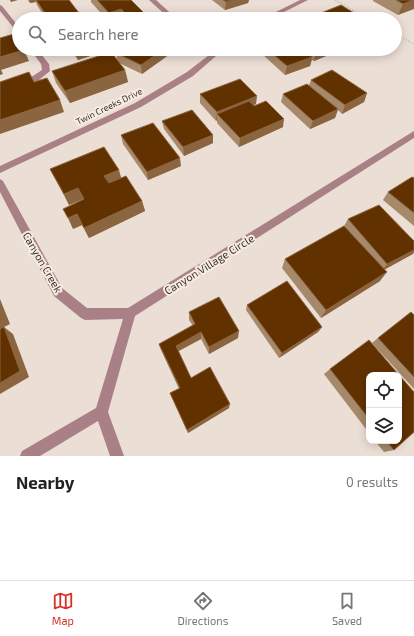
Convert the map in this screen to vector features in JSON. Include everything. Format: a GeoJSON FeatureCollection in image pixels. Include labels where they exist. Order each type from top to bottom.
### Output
{"type":"FeatureCollection","features":[{"type":"Feature","properties":{"kind":"street"},"geometry":{"type":"LineString","coordinates":[[152,0],[166,12]]}},
{"type":"Feature","properties":{"kind":"street"},"geometry":{"type":"LineString","coordinates":[[280,12],[305,0]]}},
{"type":"Feature","properties":{"kind":"street"},"geometry":{"type":"LineString","coordinates":[[0,7],[12,22]]}},
{"type":"Feature","properties":{"kind":"street"},"geometry":{"type":"LineString","coordinates":[[0,92],[36,78],[46,71],[45,64],[39,56]]}},
{"type":"Feature","properties":{"kind":"street","name":"Twin Creeks Drive"},"geometry":{"type":"LineString","coordinates":[[0,170],[138,105],[190,74],[212,56]]}},
{"type":"Feature","properties":{"kind":"street","name":"Canyon Village Circle"},"geometry":{"type":"LineString","coordinates":[[130,313],[414,134]]}},
{"type":"Feature","properties":{"kind":"street","name":"Canyon Creek"},"geometry":{"type":"LineString","coordinates":[[0,183],[58,292],[85,314],[130,313]]}},
{"type":"Feature","properties":{"kind":"street"},"geometry":{"type":"LineString","coordinates":[[117,456],[101,412],[130,313]]}},
{"type":"Feature","properties":{"kind":"street"},"geometry":{"type":"LineString","coordinates":[[27,456],[101,412]]}},
{"type":"Feature","properties":{"kind":"path"},"geometry":{"type":"LineString","coordinates":[[335,0],[356,12]]}},
{"type":"Feature","properties":{"kind":"path"},"geometry":{"type":"LineString","coordinates":[[402,38],[413,43]]}},
{"type":"Feature","properties":{"kind":"building"},"geometry":{"type":"Polygon","coordinates":[[[36,0],[69,0],[78,12],[44,12],[36,0]]]}},
{"type":"Feature","properties":{"kind":"building"},"geometry":{"type":"Polygon","coordinates":[[[97,0],[131,0],[143,12],[124,12],[121,9],[108,12],[97,0]]]}},
{"type":"Feature","properties":{"kind":"building"},"geometry":{"type":"Polygon","coordinates":[[[396,0],[413,0],[403,4],[396,0]]]}},
{"type":"Feature","properties":{"kind":"building"},"geometry":{"type":"Polygon","coordinates":[[[341,5],[352,12],[324,12],[341,5]]]}},
{"type":"Feature","properties":{"kind":"building"},"geometry":{"type":"Polygon","coordinates":[[[12,35],[12,54],[0,57],[0,38],[12,35]]]}},
{"type":"Feature","properties":{"kind":"building"},"geometry":{"type":"Polygon","coordinates":[[[99,56],[114,56],[125,70],[65,91],[52,71],[99,56]]]}},
{"type":"Feature","properties":{"kind":"building"},"geometry":{"type":"Polygon","coordinates":[[[122,56],[154,56],[141,65],[122,56]]]}},
{"type":"Feature","properties":{"kind":"building"},"geometry":{"type":"Polygon","coordinates":[[[275,56],[312,57],[287,66],[275,56]]]}},
{"type":"Feature","properties":{"kind":"building"},"geometry":{"type":"Polygon","coordinates":[[[332,70],[367,93],[345,105],[311,80],[332,70]]]}},
{"type":"Feature","properties":{"kind":"building"},"geometry":{"type":"Polygon","coordinates":[[[29,72],[34,82],[47,78],[60,100],[0,120],[0,82],[29,72]]]}},
{"type":"Feature","properties":{"kind":"building"},"geometry":{"type":"Polygon","coordinates":[[[240,79],[257,96],[217,112],[200,94],[240,79]]]}},
{"type":"Feature","properties":{"kind":"building"},"geometry":{"type":"Polygon","coordinates":[[[307,84],[338,109],[313,121],[283,94],[307,84]]]}},
{"type":"Feature","properties":{"kind":"building"},"geometry":{"type":"Polygon","coordinates":[[[249,101],[254,106],[266,101],[284,119],[240,138],[217,114],[249,101]]]}},
{"type":"Feature","properties":{"kind":"building"},"geometry":{"type":"Polygon","coordinates":[[[192,110],[213,135],[183,147],[162,121],[192,110]]]}},
{"type":"Feature","properties":{"kind":"building"},"geometry":{"type":"Polygon","coordinates":[[[153,123],[180,158],[147,172],[121,135],[153,123]]]}},
{"type":"Feature","properties":{"kind":"building"},"geometry":{"type":"Polygon","coordinates":[[[104,147],[119,170],[104,176],[109,183],[126,176],[142,201],[84,228],[77,214],[68,218],[63,209],[84,199],[78,188],[64,194],[50,169],[104,147]]]}},
{"type":"Feature","properties":{"kind":"building"},"geometry":{"type":"Polygon","coordinates":[[[412,177],[414,178],[414,213],[388,192],[412,177]]]}},
{"type":"Feature","properties":{"kind":"building"},"geometry":{"type":"Polygon","coordinates":[[[379,205],[414,241],[414,250],[387,264],[348,219],[379,205]]]}},
{"type":"Feature","properties":{"kind":"building"},"geometry":{"type":"Polygon","coordinates":[[[344,226],[387,272],[326,310],[285,259],[344,226]]]}},
{"type":"Feature","properties":{"kind":"building"},"geometry":{"type":"Polygon","coordinates":[[[287,281],[322,327],[282,353],[247,305],[287,281]]]}},
{"type":"Feature","properties":{"kind":"building"},"geometry":{"type":"Polygon","coordinates":[[[219,297],[239,331],[209,347],[201,332],[176,346],[191,378],[210,367],[230,404],[187,430],[170,393],[180,388],[159,344],[195,324],[189,312],[219,297]]]}},
{"type":"Feature","properties":{"kind":"building"},"geometry":{"type":"Polygon","coordinates":[[[411,312],[414,315],[414,377],[378,338],[411,312]]]}},
{"type":"Feature","properties":{"kind":"building"},"geometry":{"type":"Polygon","coordinates":[[[4,327],[20,371],[0,383],[0,329],[4,327]]]}},
{"type":"Feature","properties":{"kind":"building"},"geometry":{"type":"Polygon","coordinates":[[[369,340],[396,372],[366,372],[366,415],[330,369],[369,340]]]}},
{"type":"Feature","properties":{"kind":"building"},"geometry":{"type":"Polygon","coordinates":[[[402,378],[414,392],[414,432],[402,443],[402,378]]]}},
{"type":"Feature","properties":{"kind":"building"},"geometry":{"type":"Polygon","coordinates":[[[389,444],[401,444],[394,450],[389,444]]]}}]}
